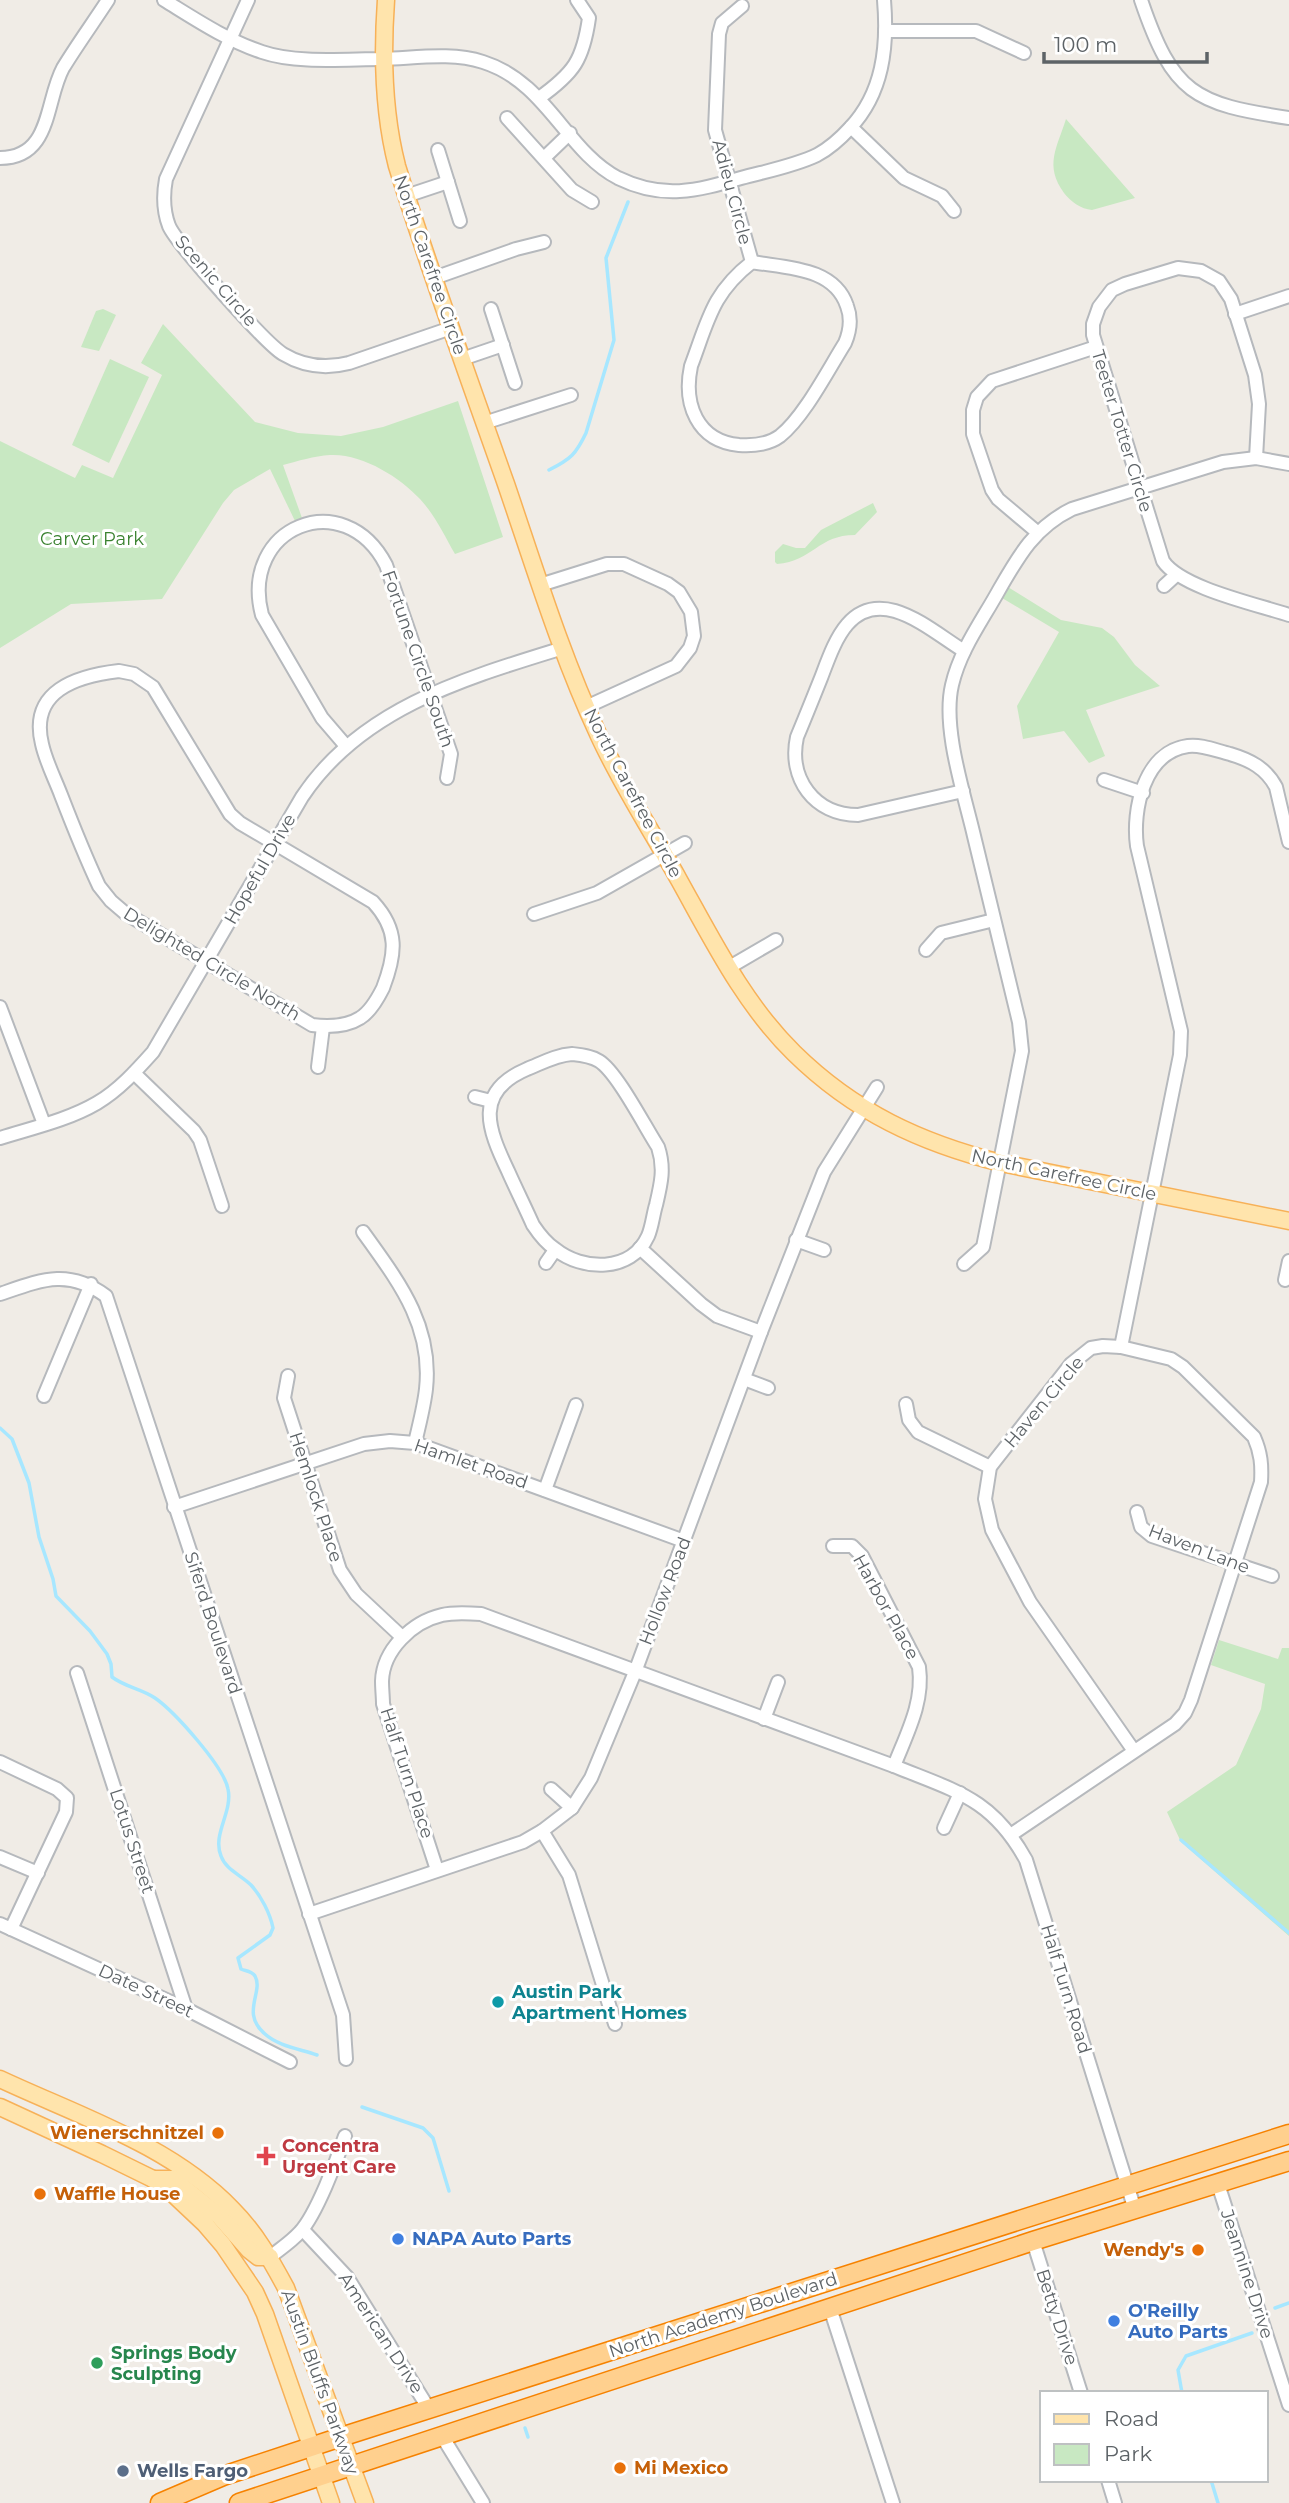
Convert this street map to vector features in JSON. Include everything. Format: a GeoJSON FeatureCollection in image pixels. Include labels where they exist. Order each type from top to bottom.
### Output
{"type":"FeatureCollection","features":[{"type":"Feature","properties":{"kind":"highway","name":"North Academy Boulevard"},"geometry":{"type":"LineString","coordinates":[[160,2503],[223,2476],[341,2437],[1289,2134]]}},
{"type":"Feature","properties":{"kind":"highway","name":"North Academy Boulevard"},"geometry":{"type":"LineString","coordinates":[[239,2503],[1033,2241],[1289,2161]]}},
{"type":"Feature","properties":{"kind":"main road","name":"North Carefree Circle"},"geometry":{"type":"LineString","coordinates":[[386,0],[384,58],[390,136],[406,196],[563,648],[600,739],[728,968],[755,1009],[785,1045],[829,1085],[864,1109],[931,1142],[1001,1163],[1289,1221]]}},
{"type":"Feature","properties":{"kind":"main road","name":"Austin Bluffs Parkway"},"geometry":{"type":"LineString","coordinates":[[0,2079],[180,2165],[232,2209],[270,2257],[286,2288],[365,2503]]}},
{"type":"Feature","properties":{"kind":"main road","name":"Austin Bluffs Parkway"},"geometry":{"type":"LineString","coordinates":[[2,2108],[17,2100],[37,2096]]}},
{"type":"Feature","properties":{"kind":"main road","name":"Austin Bluffs Parkway"},"geometry":{"type":"LineString","coordinates":[[2,2108],[153,2179],[205,2224],[223,2245],[255,2292],[265,2314],[331,2503]]}},
{"type":"Feature","properties":{"kind":"main road"},"geometry":{"type":"LineString","coordinates":[[153,2179],[173,2179],[219,2216],[248,2250],[258,2257],[270,2257]]}},
{"type":"Feature","properties":{"kind":"street"},"geometry":{"type":"LineString","coordinates":[[0,159],[22,153],[38,139],[47,120],[62,70],[108,0]]}},
{"type":"Feature","properties":{"kind":"street"},"geometry":{"type":"LineString","coordinates":[[164,0],[230,40],[264,53],[288,58],[447,57],[480,61],[511,74],[539,98],[601,166],[628,182],[673,193],[729,182],[818,154],[841,138],[862,116],[880,80],[885,31],[884,0]]}},
{"type":"Feature","properties":{"kind":"street","name":"Scenic Circle"},"geometry":{"type":"LineString","coordinates":[[248,0],[166,179],[164,208],[175,237],[280,352],[308,364],[335,366],[349,363],[451,328]]}},
{"type":"Feature","properties":{"kind":"street"},"geometry":{"type":"LineString","coordinates":[[539,98],[565,78],[582,55],[589,18],[577,0]]}},
{"type":"Feature","properties":{"kind":"street"},"geometry":{"type":"LineString","coordinates":[[1141,0],[1166,62],[1195,92],[1222,106],[1289,118]]}},
{"type":"Feature","properties":{"kind":"street","name":"Adieu Circle"},"geometry":{"type":"LineString","coordinates":[[742,6],[722,23],[718,46],[715,130],[752,262]]}},
{"type":"Feature","properties":{"kind":"street"},"geometry":{"type":"LineString","coordinates":[[885,31],[976,31],[1024,53]]}},
{"type":"Feature","properties":{"kind":"street"},"geometry":{"type":"LineString","coordinates":[[507,118],[572,190],[592,202]]}},
{"type":"Feature","properties":{"kind":"street"},"geometry":{"type":"LineString","coordinates":[[851,127],[904,178],[942,196],[954,211]]}},
{"type":"Feature","properties":{"kind":"street"},"geometry":{"type":"LineString","coordinates":[[544,158],[570,133]]}},
{"type":"Feature","properties":{"kind":"street"},"geometry":{"type":"LineString","coordinates":[[438,150],[460,221]]}},
{"type":"Feature","properties":{"kind":"street"},"geometry":{"type":"LineString","coordinates":[[406,196],[448,182]]}},
{"type":"Feature","properties":{"kind":"street"},"geometry":{"type":"LineString","coordinates":[[434,278],[544,242]]}},
{"type":"Feature","properties":{"kind":"street","name":"Adieu Circle"},"geometry":{"type":"LineString","coordinates":[[752,262],[826,278],[843,296],[850,322],[845,343],[792,425],[773,441],[750,446],[725,443],[706,433],[690,404],[689,376],[720,292],[752,262]]}},
{"type":"Feature","properties":{"kind":"street","name":"Teeter Totter Circle"},"geometry":{"type":"LineString","coordinates":[[1176,575],[1163,561],[1096,347],[1093,324],[1104,299],[1112,290],[1178,268],[1201,271],[1219,281],[1231,299],[1258,388],[1256,458]]}},
{"type":"Feature","properties":{"kind":"street"},"geometry":{"type":"LineString","coordinates":[[1236,314],[1289,296]]}},
{"type":"Feature","properties":{"kind":"street"},"geometry":{"type":"LineString","coordinates":[[491,309],[515,383]]}},
{"type":"Feature","properties":{"kind":"street"},"geometry":{"type":"LineString","coordinates":[[462,359],[503,345]]}},
{"type":"Feature","properties":{"kind":"street"},"geometry":{"type":"LineString","coordinates":[[1037,531],[998,499],[992,490],[972,424],[977,397],[1003,376],[1096,347]]}},
{"type":"Feature","properties":{"kind":"street"},"geometry":{"type":"LineString","coordinates":[[484,423],[571,395]]}},
{"type":"Feature","properties":{"kind":"street"},"geometry":{"type":"LineString","coordinates":[[964,1264],[983,1247],[1022,1051],[1019,1022],[963,791],[948,713],[951,686],[964,651],[976,627],[1037,531],[1047,523],[1072,509],[1223,462],[1256,458],[1289,464]]}},
{"type":"Feature","properties":{"kind":"street"},"geometry":{"type":"LineString","coordinates":[[967,465],[982,460]]}},
{"type":"Feature","properties":{"kind":"street","name":"Fortune Circle South"},"geometry":{"type":"LineString","coordinates":[[346,746],[322,718],[262,615],[257,598],[257,581],[267,554],[284,535],[296,528],[317,522],[344,525],[356,530],[379,551],[450,754],[447,778]]}},
{"type":"Feature","properties":{"kind":"street"},"geometry":{"type":"LineString","coordinates":[[541,585],[607,564],[624,564],[668,584],[679,592],[691,612],[694,636],[690,648],[676,666],[586,707]]}},
{"type":"Feature","properties":{"kind":"street"},"geometry":{"type":"LineString","coordinates":[[1164,586],[1176,575],[1289,615]]}},
{"type":"Feature","properties":{"kind":"street"},"geometry":{"type":"LineString","coordinates":[[963,791],[858,815],[845,815],[823,806],[811,796],[798,775],[794,752],[797,737],[838,635],[859,614],[881,608],[902,614],[964,651]]}},
{"type":"Feature","properties":{"kind":"street","name":"Hopeful Drive"},"geometry":{"type":"LineString","coordinates":[[0,1138],[93,1105],[134,1073],[153,1052],[315,777],[346,746],[376,722],[429,694],[563,648]]}},
{"type":"Feature","properties":{"kind":"street","name":"Delighted Circle North"},"geometry":{"type":"LineString","coordinates":[[275,844],[230,814],[153,687],[145,679],[119,671],[83,677],[62,687],[51,695],[44,705],[40,732],[42,746],[90,868],[111,901],[125,913],[312,1025],[323,1027]]}},
{"type":"Feature","properties":{"kind":"street"},"geometry":{"type":"LineString","coordinates":[[1121,1347],[1180,1055],[1181,1031],[1137,846],[1136,820],[1153,769],[1170,752],[1189,745],[1221,752],[1255,764],[1264,770],[1276,787],[1289,842]]}},
{"type":"Feature","properties":{"kind":"street"},"geometry":{"type":"LineString","coordinates":[[1104,780],[1143,793]]}},
{"type":"Feature","properties":{"kind":"street"},"geometry":{"type":"LineString","coordinates":[[534,914],[597,893],[685,843]]}},
{"type":"Feature","properties":{"kind":"street"},"geometry":{"type":"LineString","coordinates":[[275,844],[373,902],[382,911],[393,938],[393,963],[381,993],[361,1018],[350,1023],[323,1027],[318,1067]]}},
{"type":"Feature","properties":{"kind":"street"},"geometry":{"type":"LineString","coordinates":[[926,950],[941,933],[994,919]]}},
{"type":"Feature","properties":{"kind":"street"},"geometry":{"type":"LineString","coordinates":[[728,968],[776,940]]}},
{"type":"Feature","properties":{"kind":"street"},"geometry":{"type":"LineString","coordinates":[[0,1007],[44,1124]]}},
{"type":"Feature","properties":{"kind":"street"},"geometry":{"type":"LineString","coordinates":[[561,1055],[585,1055],[600,1061],[618,1083],[658,1147],[663,1161],[663,1174],[648,1236],[640,1248],[626,1260],[612,1265],[593,1265],[567,1257],[541,1237],[494,1143],[489,1129],[491,1101],[501,1084],[514,1075],[561,1055]]}},
{"type":"Feature","properties":{"kind":"street"},"geometry":{"type":"LineString","coordinates":[[134,1073],[194,1130],[200,1139],[222,1206]]}},
{"type":"Feature","properties":{"kind":"street","name":"Hollow Road"},"geometry":{"type":"LineString","coordinates":[[309,1914],[523,1842],[572,1808],[591,1778],[635,1672],[761,1332],[824,1172],[877,1087]]}},
{"type":"Feature","properties":{"kind":"street"},"geometry":{"type":"LineString","coordinates":[[475,1097],[491,1101]]}},
{"type":"Feature","properties":{"kind":"street"},"geometry":{"type":"LineString","coordinates":[[363,1232],[401,1285],[414,1310],[421,1334],[426,1363],[426,1390],[415,1443]]}},
{"type":"Feature","properties":{"kind":"street"},"geometry":{"type":"LineString","coordinates":[[796,1240],[824,1250]]}},
{"type":"Feature","properties":{"kind":"street"},"geometry":{"type":"LineString","coordinates":[[640,1248],[717,1316],[761,1332]]}},
{"type":"Feature","properties":{"kind":"street"},"geometry":{"type":"LineString","coordinates":[[546,1263],[555,1250]]}},
{"type":"Feature","properties":{"kind":"street"},"geometry":{"type":"LineString","coordinates":[[1285,1280],[1289,1261]]}},
{"type":"Feature","properties":{"kind":"street"},"geometry":{"type":"LineString","coordinates":[[0,1294],[38,1282],[71,1278],[91,1284],[44,1396]]}},
{"type":"Feature","properties":{"kind":"street","name":"Siferd Boulevard"},"geometry":{"type":"LineString","coordinates":[[91,1284],[106,1296],[343,2015],[346,2059]]}},
{"type":"Feature","properties":{"kind":"street","name":"Haven Circle"},"geometry":{"type":"LineString","coordinates":[[990,1467],[1071,1364],[1091,1348],[1121,1347],[1160,1355],[1183,1367],[1254,1437],[1262,1465],[1261,1482],[1185,1713],[1175,1724],[1012,1834]]}},
{"type":"Feature","properties":{"kind":"street","name":"Hemlock Place"},"geometry":{"type":"LineString","coordinates":[[288,1376],[284,1398],[340,1570],[356,1594],[402,1637]]}},
{"type":"Feature","properties":{"kind":"street"},"geometry":{"type":"LineString","coordinates":[[744,1379],[768,1388]]}},
{"type":"Feature","properties":{"kind":"street"},"geometry":{"type":"LineString","coordinates":[[906,1404],[909,1420],[918,1432],[990,1467],[985,1499],[992,1530],[1030,1602],[1133,1751]]}},
{"type":"Feature","properties":{"kind":"street"},"geometry":{"type":"LineString","coordinates":[[545,1490],[576,1405]]}},
{"type":"Feature","properties":{"kind":"street","name":"Hamlet Road"},"geometry":{"type":"LineString","coordinates":[[174,1507],[364,1444],[390,1441],[415,1443],[684,1541]]}},
{"type":"Feature","properties":{"kind":"street","name":"Haven Lane"},"geometry":{"type":"LineString","coordinates":[[1137,1512],[1141,1527],[1152,1536],[1272,1576]]}},
{"type":"Feature","properties":{"kind":"street","name":"Harbor Place"},"geometry":{"type":"LineString","coordinates":[[833,1546],[852,1546],[862,1556],[919,1667],[919,1701],[894,1766]]}},
{"type":"Feature","properties":{"kind":"street","name":"Half Turn Place"},"geometry":{"type":"LineString","coordinates":[[438,1870],[383,1704],[382,1679],[387,1660],[402,1637],[440,1615],[460,1612],[481,1614],[635,1672]]}},
{"type":"Feature","properties":{"kind":"street","name":"Half Turn Road"},"geometry":{"type":"LineString","coordinates":[[635,1672],[894,1766],[960,1793],[987,1809],[1012,1834],[1026,1860],[1135,2210]]}},
{"type":"Feature","properties":{"kind":"street","name":"Lotus Street"},"geometry":{"type":"LineString","coordinates":[[77,1673],[186,2009]]}},
{"type":"Feature","properties":{"kind":"street"},"geometry":{"type":"LineString","coordinates":[[764,1719],[778,1682]]}},
{"type":"Feature","properties":{"kind":"street"},"geometry":{"type":"LineString","coordinates":[[0,1762],[57,1789],[68,1798],[66,1812],[37,1872],[5,1926]]}},
{"type":"Feature","properties":{"kind":"street"},"geometry":{"type":"LineString","coordinates":[[551,1789],[572,1808]]}},
{"type":"Feature","properties":{"kind":"street"},"geometry":{"type":"LineString","coordinates":[[944,1828],[960,1793]]}},
{"type":"Feature","properties":{"kind":"street"},"geometry":{"type":"LineString","coordinates":[[542,1831],[569,1875],[615,2024]]}},
{"type":"Feature","properties":{"kind":"street"},"geometry":{"type":"LineString","coordinates":[[0,1857],[37,1872]]}},
{"type":"Feature","properties":{"kind":"street","name":"Date Street"},"geometry":{"type":"LineString","coordinates":[[5,1926],[186,2009],[290,2062]]}},
{"type":"Feature","properties":{"kind":"street"},"geometry":{"type":"LineString","coordinates":[[270,2257],[303,2230],[345,2136]]}},
{"type":"Feature","properties":{"kind":"street","name":"Jeannine Drive"},"geometry":{"type":"LineString","coordinates":[[1218,2184],[1289,2405]]}},
{"type":"Feature","properties":{"kind":"street","name":"American Drive"},"geometry":{"type":"LineString","coordinates":[[303,2230],[347,2277],[429,2409]]}},
{"type":"Feature","properties":{"kind":"street","name":"Betty Drive"},"geometry":{"type":"LineString","coordinates":[[1033,2241],[1080,2391]]}},
{"type":"Feature","properties":{"kind":"street"},"geometry":{"type":"LineString","coordinates":[[830,2308],[893,2503]]}},
{"type":"Feature","properties":{"kind":"street"},"geometry":{"type":"LineString","coordinates":[[442,2436],[483,2503]]}},
{"type":"Feature","properties":{"kind":"street"},"geometry":{"type":"LineString","coordinates":[[1109,2482],[1115,2503]]}},
{"type":"Feature","properties":{"kind":"green space"},"geometry":{"type":"Polygon","coordinates":[[[1066,119],[1135,198],[1092,210],[1080,207],[1067,196],[1058,183],[1053,165],[1066,119]]]}},
{"type":"Feature","properties":{"kind":"green space"},"geometry":{"type":"Polygon","coordinates":[[[103,309],[116,315],[99,351],[81,347],[96,311],[103,309]]]}},
{"type":"Feature","properties":{"kind":"green space","name":"Carver Park"},"geometry":{"type":"Polygon","coordinates":[[[163,324],[255,422],[298,433],[341,436],[383,427],[458,401],[503,537],[455,554],[425,505],[391,475],[367,462],[342,455],[312,458],[283,465],[302,518],[295,521],[270,469],[234,490],[223,503],[162,599],[71,604],[0,648],[0,441],[75,478],[82,465],[113,478],[162,375],[141,363],[163,324]]]}},
{"type":"Feature","properties":{"kind":"green space"},"geometry":{"type":"Polygon","coordinates":[[[110,359],[149,377],[109,463],[72,445],[110,359]]]}},
{"type":"Feature","properties":{"kind":"green space"},"geometry":{"type":"Polygon","coordinates":[[[873,503],[877,512],[855,535],[832,539],[789,562],[775,562],[775,552],[783,544],[805,548],[821,530],[873,503]]]}},
{"type":"Feature","properties":{"kind":"green space"},"geometry":{"type":"Polygon","coordinates":[[[1003,584],[1061,620],[1102,628],[1114,637],[1135,665],[1160,686],[1086,710],[1105,756],[1089,763],[1064,731],[1023,739],[1017,706],[1059,632],[997,595],[1003,584]]]}},
{"type":"Feature","properties":{"kind":"green space"},"geometry":{"type":"Polygon","coordinates":[[[1219,1640],[1278,1659],[1282,1648],[1289,1648],[1289,1936],[1181,1842],[1167,1812],[1236,1765],[1261,1709],[1265,1684],[1211,1665],[1219,1640]]]}},
{"type":"Feature","properties":{"kind":"waterway"},"geometry":{"type":"LineString","coordinates":[[549,470],[572,455],[586,433],[614,340],[606,258],[628,202]]}},
{"type":"Feature","properties":{"kind":"waterway"},"geometry":{"type":"LineString","coordinates":[[0,1428],[12,1439],[29,1483],[39,1537],[56,1596],[90,1631],[107,1654],[112,1677],[150,1695],[164,1705],[198,1740],[225,1779],[229,1798],[219,1839],[221,1856],[226,1865],[258,1894],[273,1928],[270,1935],[238,1958],[241,1969],[254,1974],[257,1982],[254,2018],[270,2038],[317,2055]]}},
{"type":"Feature","properties":{"kind":"waterway"},"geometry":{"type":"LineString","coordinates":[[1181,1840],[1289,1933]]}},
{"type":"Feature","properties":{"kind":"waterway"},"geometry":{"type":"LineString","coordinates":[[362,2107],[423,2128],[433,2138],[449,2191]]}},
{"type":"Feature","properties":{"kind":"waterway"},"geometry":{"type":"LineString","coordinates":[[1275,2308],[1289,2303]]}},
{"type":"Feature","properties":{"kind":"waterway"},"geometry":{"type":"LineString","coordinates":[[1182,2391],[1178,2370],[1186,2356],[1252,2333]]}},
{"type":"Feature","properties":{"kind":"waterway"},"geometry":{"type":"LineString","coordinates":[[525,2428],[528,2437]]}},
{"type":"Feature","properties":{"kind":"waterway"},"geometry":{"type":"LineString","coordinates":[[1212,2482],[1218,2503]]}},
{"type":"Feature","properties":{"kind":"place","name":"Austin Park Apartment Homes"},"geometry":{"type":"Point","coordinates":[498,2002]}},
{"type":"Feature","properties":{"kind":"place","name":"Wienerschnitzel"},"geometry":{"type":"Point","coordinates":[218,2133]}},
{"type":"Feature","properties":{"kind":"place","name":"Concentra Urgent Care"},"geometry":{"type":"Point","coordinates":[266,2156]}},
{"type":"Feature","properties":{"kind":"place","name":"Waffle House"},"geometry":{"type":"Point","coordinates":[40,2194]}},
{"type":"Feature","properties":{"kind":"place","name":"NAPA Auto Parts"},"geometry":{"type":"Point","coordinates":[398,2239]}},
{"type":"Feature","properties":{"kind":"place","name":"Wendy's"},"geometry":{"type":"Point","coordinates":[1198,2250]}},
{"type":"Feature","properties":{"kind":"place","name":"O'Reilly Auto Parts"},"geometry":{"type":"Point","coordinates":[1114,2321]}},
{"type":"Feature","properties":{"kind":"place","name":"Springs Body Sculpting"},"geometry":{"type":"Point","coordinates":[97,2363]}},
{"type":"Feature","properties":{"kind":"place","name":"Mi Mexico"},"geometry":{"type":"Point","coordinates":[620,2468]}},
{"type":"Feature","properties":{"kind":"place","name":"Wells Fargo"},"geometry":{"type":"Point","coordinates":[123,2471]}}]}
